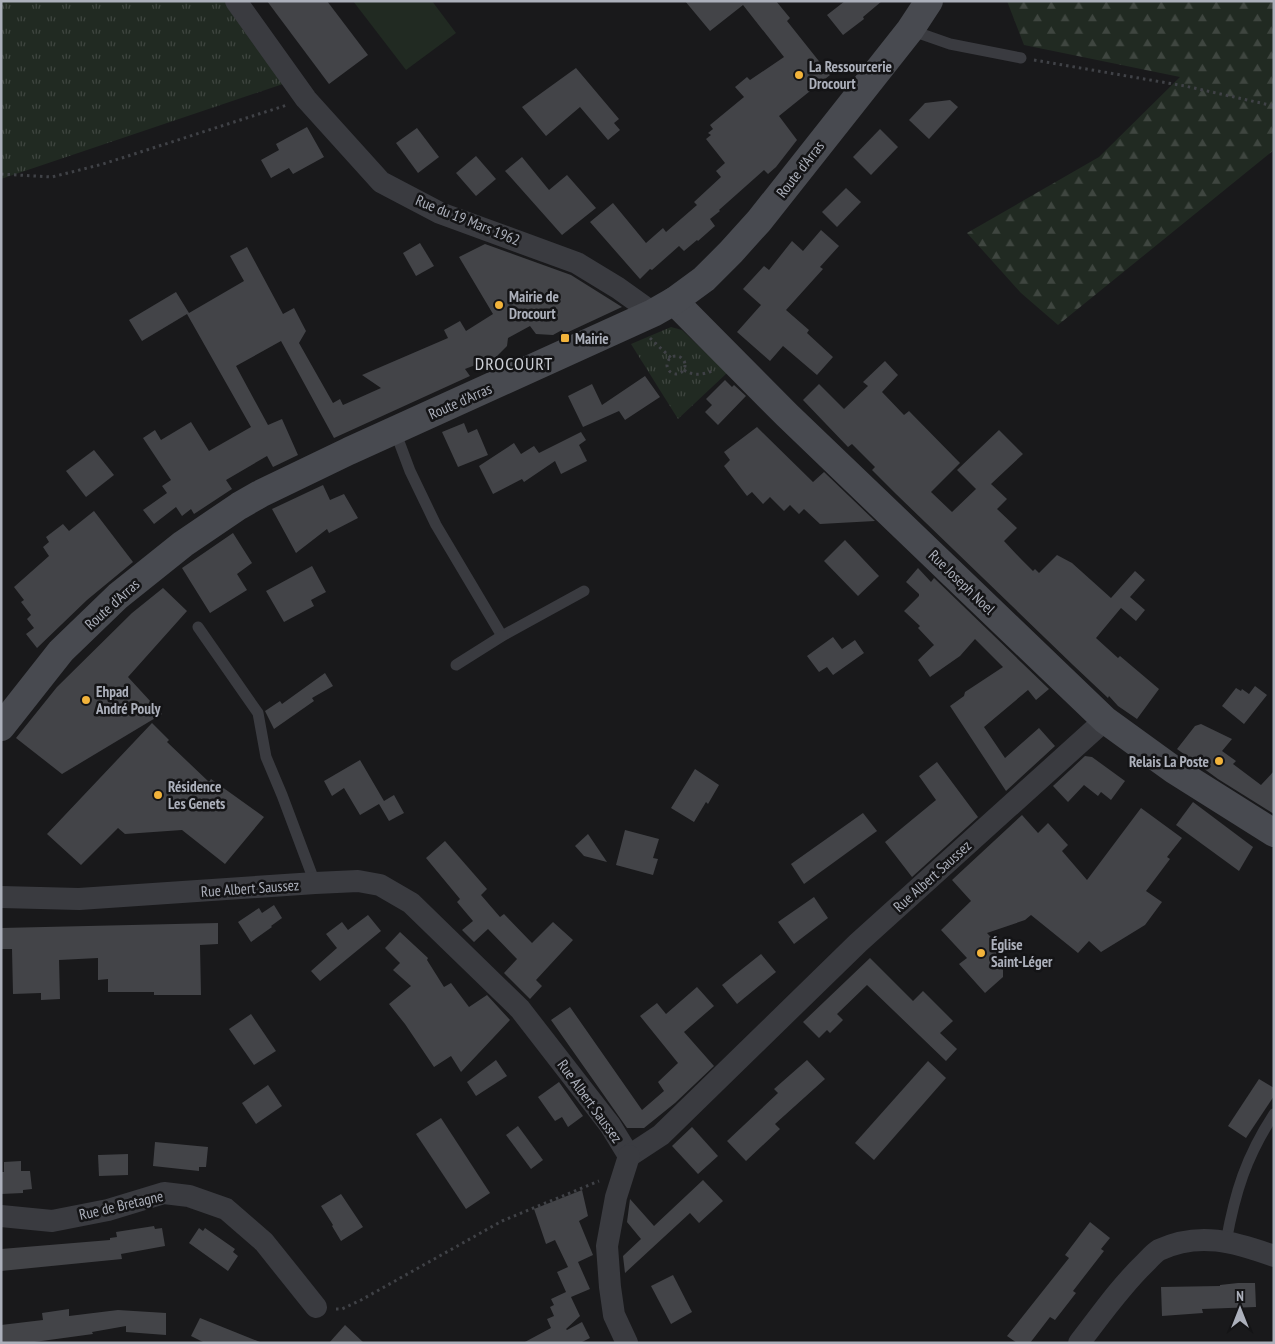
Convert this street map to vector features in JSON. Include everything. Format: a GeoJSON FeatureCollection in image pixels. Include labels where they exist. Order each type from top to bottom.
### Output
{"type":"FeatureCollection","features":[{"type":"Feature","properties":{"kind":"main road","name":"Route d'Arras"},"geometry":{"type":"LineString","coordinates":[[1,727],[61,651],[118,596],[183,544],[260,494],[394,430],[663,307],[704,279],[759,221],[910,30],[929,1]]}},
{"type":"Feature","properties":{"kind":"main road","name":"Rue Joseph Noel"},"geometry":{"type":"LineString","coordinates":[[663,307],[787,415],[1105,720],[1174,770],[1274,833]]}},
{"type":"Feature","properties":{"kind":"street","name":"Rue du 19 Mars 1962"},"geometry":{"type":"LineString","coordinates":[[236,1],[306,99],[381,182],[440,213],[577,262],[618,288],[663,307]]}},
{"type":"Feature","properties":{"kind":"street","name":"Rue Albert Saussez"},"geometry":{"type":"LineString","coordinates":[[1,897],[79,899],[316,883],[358,881],[380,884],[411,903],[520,1008],[610,1125],[629,1156],[661,1135],[858,943],[1105,720]]}},
{"type":"Feature","properties":{"kind":"street"},"geometry":{"type":"LineString","coordinates":[[627,1343],[614,1315],[607,1246],[621,1178],[629,1156]]}},
{"type":"Feature","properties":{"kind":"street","name":"Rue de Bretagne"},"geometry":{"type":"LineString","coordinates":[[1,1216],[52,1221],[108,1210],[164,1193],[189,1196],[226,1209],[264,1242],[316,1307]]}},
{"type":"Feature","properties":{"kind":"street"},"geometry":{"type":"LineString","coordinates":[[1079,1343],[1129,1279],[1158,1251],[1187,1240],[1210,1240],[1242,1244],[1274,1256]]}},
{"type":"Feature","properties":{"kind":"lane"},"geometry":{"type":"LineString","coordinates":[[910,30],[950,44],[1021,58]]}},
{"type":"Feature","properties":{"kind":"lane"},"geometry":{"type":"LineString","coordinates":[[394,430],[410,470],[436,525],[502,636]]}},
{"type":"Feature","properties":{"kind":"lane"},"geometry":{"type":"LineString","coordinates":[[456,665],[502,636],[584,591]]}},
{"type":"Feature","properties":{"kind":"lane"},"geometry":{"type":"LineString","coordinates":[[198,627],[258,713],[266,757],[316,883]]}},
{"type":"Feature","properties":{"kind":"lane"},"geometry":{"type":"LineString","coordinates":[[1226,1242],[1242,1174],[1251,1151],[1274,1114]]}},
{"type":"Feature","properties":{"kind":"path"},"geometry":{"type":"LineString","coordinates":[[1021,58],[1185,86],[1274,106]]}},
{"type":"Feature","properties":{"kind":"path"},"geometry":{"type":"LineString","coordinates":[[1,174],[52,177],[104,164],[306,99]]}},
{"type":"Feature","properties":{"kind":"path"},"geometry":{"type":"LineString","coordinates":[[676,356],[681,358],[685,365],[684,370],[679,374],[671,372],[668,367],[670,358],[676,356]]}},
{"type":"Feature","properties":{"kind":"path"},"geometry":{"type":"LineString","coordinates":[[316,1307],[342,1309],[429,1263],[502,1221],[607,1177],[621,1178]]}},
{"type":"Feature","properties":{"kind":"green space"},"geometry":{"type":"Polygon","coordinates":[[[1,1],[227,1],[289,82],[1,179],[1,1]]]}},
{"type":"Feature","properties":{"kind":"green space"},"geometry":{"type":"Polygon","coordinates":[[[353,1],[432,1],[456,33],[406,70],[353,1]]]}},
{"type":"Feature","properties":{"kind":"green space"},"geometry":{"type":"Polygon","coordinates":[[[1007,1],[1274,1],[1274,150],[1058,325],[1021,293],[967,233],[1099,157],[1180,77],[1024,45],[1007,1]]]}},
{"type":"Feature","properties":{"kind":"green space"},"geometry":{"type":"Polygon","coordinates":[[[671,327],[682,330],[727,373],[678,419],[631,344],[671,327]]]}},
{"type":"Feature","properties":{"kind":"building"},"geometry":{"type":"Polygon","coordinates":[[[267,1],[327,1],[368,55],[329,84],[267,1]]]}},
{"type":"Feature","properties":{"kind":"building"},"geometry":{"type":"Polygon","coordinates":[[[685,1],[776,1],[790,18],[787,21],[830,75],[779,116],[797,140],[776,167],[768,174],[764,170],[719,210],[710,219],[715,226],[698,241],[684,251],[679,246],[640,279],[590,222],[613,203],[646,243],[663,228],[666,232],[697,205],[694,202],[721,177],[716,171],[725,163],[706,139],[711,135],[708,133],[713,129],[710,125],[744,97],[735,87],[747,77],[750,80],[784,57],[743,5],[710,31],[685,1]]]}},
{"type":"Feature","properties":{"kind":"building"},"geometry":{"type":"Polygon","coordinates":[[[845,1],[882,1],[863,17],[864,19],[843,35],[827,15],[845,1]]]}},
{"type":"Feature","properties":{"kind":"building"},"geometry":{"type":"Polygon","coordinates":[[[576,68],[619,119],[614,123],[620,130],[608,140],[580,107],[546,136],[522,107],[576,68]]]}},
{"type":"Feature","properties":{"kind":"building"},"geometry":{"type":"Polygon","coordinates":[[[950,100],[958,107],[929,139],[909,120],[925,103],[950,100]]]}},
{"type":"Feature","properties":{"kind":"building"},"geometry":{"type":"Polygon","coordinates":[[[307,127],[324,157],[293,174],[289,168],[271,178],[261,160],[279,150],[276,144],[307,127]]]}},
{"type":"Feature","properties":{"kind":"building"},"geometry":{"type":"Polygon","coordinates":[[[417,128],[439,157],[418,173],[396,143],[417,128]]]}},
{"type":"Feature","properties":{"kind":"building"},"geometry":{"type":"Polygon","coordinates":[[[880,129],[898,147],[871,175],[853,157],[880,129]]]}},
{"type":"Feature","properties":{"kind":"building"},"geometry":{"type":"Polygon","coordinates":[[[476,156],[496,179],[476,196],[456,173],[476,156]]]}},
{"type":"Feature","properties":{"kind":"building"},"geometry":{"type":"Polygon","coordinates":[[[522,157],[549,190],[567,175],[596,208],[562,235],[505,171],[522,157]]]}},
{"type":"Feature","properties":{"kind":"building"},"geometry":{"type":"Polygon","coordinates":[[[846,188],[861,202],[837,227],[822,212],[846,188]]]}},
{"type":"Feature","properties":{"kind":"building"},"geometry":{"type":"Polygon","coordinates":[[[821,230],[839,246],[820,267],[823,269],[786,310],[809,330],[807,333],[833,357],[817,375],[783,346],[770,361],[737,332],[761,305],[743,289],[764,266],[769,270],[792,241],[803,251],[821,230]]]}},
{"type":"Feature","properties":{"kind":"building"},"geometry":{"type":"Polygon","coordinates":[[[420,243],[434,266],[416,276],[403,253],[420,243]]]}},
{"type":"Feature","properties":{"kind":"building"},"geometry":{"type":"Polygon","coordinates":[[[485,244],[571,275],[622,307],[564,334],[562,330],[553,335],[536,334],[530,326],[508,338],[507,346],[496,357],[465,369],[470,376],[334,438],[281,341],[236,366],[268,425],[282,419],[298,455],[273,467],[267,456],[226,480],[232,489],[194,514],[191,509],[182,516],[176,507],[154,524],[143,510],[167,493],[162,486],[171,480],[143,438],[155,430],[161,440],[191,422],[209,451],[251,427],[187,314],[142,341],[129,320],[176,292],[189,313],[244,281],[230,256],[247,247],[283,314],[294,308],[306,331],[299,343],[333,403],[340,399],[343,405],[381,388],[362,375],[448,338],[444,330],[460,321],[466,331],[493,314],[459,257],[485,244]]]}},
{"type":"Feature","properties":{"kind":"building"},"geometry":{"type":"Polygon","coordinates":[[[885,361],[898,375],[882,392],[904,415],[909,411],[960,463],[931,492],[952,512],[976,489],[957,470],[999,430],[1023,454],[991,484],[1007,499],[997,509],[1017,528],[1004,541],[1020,558],[1033,571],[1035,569],[1039,573],[1057,555],[1072,563],[1111,598],[1135,571],[1145,580],[1130,597],[1145,610],[1136,621],[1121,608],[1096,638],[1118,658],[1120,656],[1159,689],[1137,719],[1118,706],[1109,696],[1108,698],[1073,665],[872,470],[875,467],[852,444],[848,447],[803,400],[819,384],[844,409],[868,386],[863,382],[885,361]]]}},
{"type":"Feature","properties":{"kind":"building"},"geometry":{"type":"Polygon","coordinates":[[[645,376],[660,397],[625,420],[619,411],[583,427],[568,396],[592,384],[602,405],[645,376]]]}},
{"type":"Feature","properties":{"kind":"building"},"geometry":{"type":"Polygon","coordinates":[[[725,380],[746,396],[718,425],[705,412],[712,405],[706,399],[725,380]]]}},
{"type":"Feature","properties":{"kind":"building"},"geometry":{"type":"Polygon","coordinates":[[[464,423],[468,433],[477,429],[488,455],[458,467],[442,432],[464,423]]]}},
{"type":"Feature","properties":{"kind":"building"},"geometry":{"type":"Polygon","coordinates":[[[757,427],[813,482],[824,472],[875,521],[820,524],[804,509],[799,514],[790,505],[784,511],[770,497],[763,504],[752,492],[747,496],[724,466],[730,460],[724,452],[757,427]]]}},
{"type":"Feature","properties":{"kind":"building"},"geometry":{"type":"Polygon","coordinates":[[[581,432],[586,440],[579,445],[587,461],[561,474],[555,461],[524,482],[522,479],[493,494],[479,466],[514,443],[521,454],[534,446],[539,453],[581,432]]]}},
{"type":"Feature","properties":{"kind":"building"},"geometry":{"type":"Polygon","coordinates":[[[94,450],[114,475],[86,497],[66,471],[94,450]]]}},
{"type":"Feature","properties":{"kind":"building"},"geometry":{"type":"Polygon","coordinates":[[[323,485],[330,500],[344,494],[358,518],[329,533],[327,529],[296,553],[272,509],[323,485]]]}},
{"type":"Feature","properties":{"kind":"building"},"geometry":{"type":"Polygon","coordinates":[[[94,511],[133,562],[87,600],[37,648],[26,634],[34,628],[27,619],[31,615],[21,602],[24,600],[14,587],[49,556],[43,547],[49,542],[46,537],[63,524],[69,531],[94,511]]]}},
{"type":"Feature","properties":{"kind":"building"},"geometry":{"type":"Polygon","coordinates":[[[233,533],[252,563],[237,574],[247,590],[210,613],[182,568],[233,533]]]}},
{"type":"Feature","properties":{"kind":"building"},"geometry":{"type":"Polygon","coordinates":[[[845,540],[879,576],[858,596],[824,561],[845,540]]]}},
{"type":"Feature","properties":{"kind":"building"},"geometry":{"type":"Polygon","coordinates":[[[312,566],[326,592],[311,600],[314,606],[284,622],[266,591],[312,566]]]}},
{"type":"Feature","properties":{"kind":"building"},"geometry":{"type":"Polygon","coordinates":[[[918,568],[931,582],[934,578],[1049,689],[1036,700],[1028,690],[984,727],[1005,758],[1039,728],[1055,746],[1006,791],[950,706],[964,696],[965,692],[1003,667],[975,639],[960,656],[930,677],[918,660],[934,645],[918,628],[920,626],[904,611],[919,596],[906,582],[918,568]]]}},
{"type":"Feature","properties":{"kind":"building","name":"Ehpad André Pouly"},"geometry":{"type":"Polygon","coordinates":[[[163,588],[187,611],[128,677],[162,714],[62,774],[16,738],[57,687],[132,613],[163,588]]]}},
{"type":"Feature","properties":{"kind":"building"},"geometry":{"type":"Polygon","coordinates":[[[833,637],[842,649],[855,640],[864,653],[833,675],[827,667],[819,672],[807,656],[833,637]]]}},
{"type":"Feature","properties":{"kind":"building"},"geometry":{"type":"Polygon","coordinates":[[[325,673],[333,686],[312,698],[314,701],[274,729],[265,711],[280,701],[282,704],[325,673]]]}},
{"type":"Feature","properties":{"kind":"building"},"geometry":{"type":"Polygon","coordinates":[[[1255,686],[1267,695],[1244,724],[1222,706],[1236,688],[1241,691],[1242,689],[1249,694],[1255,686]]]}},
{"type":"Feature","properties":{"kind":"building","name":"Résidence Les Genets"},"geometry":{"type":"Polygon","coordinates":[[[152,723],[169,740],[167,742],[209,782],[211,779],[264,817],[225,864],[182,830],[125,834],[118,828],[81,865],[47,834],[152,723]]]}},
{"type":"Feature","properties":{"kind":"building"},"geometry":{"type":"Polygon","coordinates":[[[1201,724],[1232,739],[1222,751],[1236,761],[1233,764],[1261,785],[1274,771],[1274,814],[1218,779],[1177,749],[1195,726],[1201,724]]]}},
{"type":"Feature","properties":{"kind":"building"},"geometry":{"type":"Polygon","coordinates":[[[1085,756],[1092,757],[1125,781],[1111,800],[1101,792],[1098,796],[1084,785],[1068,802],[1053,786],[1085,756]]]}},
{"type":"Feature","properties":{"kind":"building"},"geometry":{"type":"Polygon","coordinates":[[[360,760],[384,801],[394,795],[404,813],[389,821],[379,804],[360,815],[344,788],[332,796],[324,781],[360,760]]]}},
{"type":"Feature","properties":{"kind":"building"},"geometry":{"type":"Polygon","coordinates":[[[937,762],[978,817],[912,877],[885,842],[936,800],[919,776],[937,762]]]}},
{"type":"Feature","properties":{"kind":"building"},"geometry":{"type":"Polygon","coordinates":[[[695,769],[719,785],[708,804],[706,802],[694,822],[671,808],[695,769]]]}},
{"type":"Feature","properties":{"kind":"building"},"geometry":{"type":"Polygon","coordinates":[[[1193,802],[1253,847],[1239,871],[1176,825],[1193,802]]]}},
{"type":"Feature","properties":{"kind":"building"},"geometry":{"type":"Polygon","coordinates":[[[1141,808],[1182,838],[1167,857],[1170,859],[1146,891],[1162,902],[1145,925],[1101,952],[1089,941],[1078,953],[1031,915],[1025,920],[987,933],[1002,949],[994,958],[1003,968],[1003,977],[985,993],[959,964],[967,958],[941,930],[971,901],[952,880],[1022,815],[1038,833],[1048,823],[1068,845],[1062,851],[1087,880],[1141,808]]]}},
{"type":"Feature","properties":{"kind":"building"},"geometry":{"type":"Polygon","coordinates":[[[863,813],[877,831],[804,884],[791,864],[863,813]]]}},
{"type":"Feature","properties":{"kind":"building"},"geometry":{"type":"Polygon","coordinates":[[[625,830],[659,839],[653,858],[658,859],[653,875],[616,865],[625,830]]]}},
{"type":"Feature","properties":{"kind":"building"},"geometry":{"type":"Polygon","coordinates":[[[588,834],[607,862],[584,856],[575,846],[588,834]]]}},
{"type":"Feature","properties":{"kind":"building"},"geometry":{"type":"Polygon","coordinates":[[[445,841],[487,889],[481,895],[500,917],[504,914],[532,943],[553,922],[573,940],[536,980],[542,986],[530,999],[504,973],[517,959],[488,929],[474,942],[462,930],[473,921],[457,902],[460,899],[426,858],[445,841]]]}},
{"type":"Feature","properties":{"kind":"building"},"geometry":{"type":"Polygon","coordinates":[[[814,897],[828,918],[794,944],[778,922],[814,897]]]}},
{"type":"Feature","properties":{"kind":"building"},"geometry":{"type":"Polygon","coordinates":[[[274,905],[282,918],[251,942],[238,922],[259,908],[262,913],[274,905]]]}},
{"type":"Feature","properties":{"kind":"building"},"geometry":{"type":"Polygon","coordinates":[[[368,915],[381,931],[320,981],[311,971],[337,948],[326,934],[342,922],[348,930],[368,915]]]}},
{"type":"Feature","properties":{"kind":"building"},"geometry":{"type":"Polygon","coordinates":[[[218,923],[218,944],[200,945],[201,995],[154,995],[154,992],[108,992],[108,979],[98,980],[98,958],[59,960],[60,999],[41,1000],[41,993],[13,994],[12,949],[1,949],[1,928],[218,923]]]}},
{"type":"Feature","properties":{"kind":"building"},"geometry":{"type":"Polygon","coordinates":[[[400,932],[428,958],[427,960],[444,987],[451,983],[469,1007],[487,995],[510,1020],[461,1072],[451,1056],[434,1067],[389,1004],[411,986],[393,970],[400,963],[385,948],[400,932]]]}},
{"type":"Feature","properties":{"kind":"building"},"geometry":{"type":"Polygon","coordinates":[[[761,954],[776,972],[737,1004],[722,985],[761,954]]]}},
{"type":"Feature","properties":{"kind":"building"},"geometry":{"type":"Polygon","coordinates":[[[870,958],[913,1001],[923,991],[953,1021],[940,1033],[957,1049],[946,1061],[867,985],[837,1014],[843,1020],[830,1033],[827,1030],[819,1038],[803,1022],[870,958]]]}},
{"type":"Feature","properties":{"kind":"building"},"geometry":{"type":"Polygon","coordinates":[[[697,987],[714,1006],[684,1032],[714,1066],[675,1103],[644,1128],[627,1128],[551,1020],[570,1007],[642,1110],[664,1091],[658,1082],[678,1063],[640,1016],[657,1003],[666,1014],[697,987]]]}},
{"type":"Feature","properties":{"kind":"building"},"geometry":{"type":"Polygon","coordinates":[[[251,1014],[276,1051],[254,1065],[229,1029],[251,1014]]]}},
{"type":"Feature","properties":{"kind":"building"},"geometry":{"type":"Polygon","coordinates":[[[496,1060],[507,1076],[476,1096],[467,1082],[496,1060]]]}},
{"type":"Feature","properties":{"kind":"building"},"geometry":{"type":"Polygon","coordinates":[[[807,1060],[825,1079],[775,1124],[780,1129],[746,1161],[727,1141],[778,1093],[774,1089],[807,1060]]]}},
{"type":"Feature","properties":{"kind":"building"},"geometry":{"type":"Polygon","coordinates":[[[928,1061],[946,1078],[874,1160],[855,1143],[928,1061]]]}},
{"type":"Feature","properties":{"kind":"building"},"geometry":{"type":"Polygon","coordinates":[[[1259,1079],[1274,1088],[1274,1096],[1246,1138],[1228,1126],[1259,1079]]]}},
{"type":"Feature","properties":{"kind":"building"},"geometry":{"type":"Polygon","coordinates":[[[559,1082],[583,1116],[568,1127],[562,1117],[555,1121],[538,1097],[559,1082]]]}},
{"type":"Feature","properties":{"kind":"building"},"geometry":{"type":"Polygon","coordinates":[[[268,1085],[282,1106],[256,1124],[242,1103],[268,1085]]]}},
{"type":"Feature","properties":{"kind":"building"},"geometry":{"type":"Polygon","coordinates":[[[441,1118],[490,1193],[466,1209],[416,1134],[441,1118]]]}},
{"type":"Feature","properties":{"kind":"building"},"geometry":{"type":"Polygon","coordinates":[[[518,1126],[543,1160],[531,1169],[506,1135],[518,1126]]]}},
{"type":"Feature","properties":{"kind":"building"},"geometry":{"type":"Polygon","coordinates":[[[692,1127],[718,1156],[698,1174],[672,1146],[692,1127]]]}},
{"type":"Feature","properties":{"kind":"building"},"geometry":{"type":"Polygon","coordinates":[[[155,1142],[208,1147],[206,1167],[199,1167],[199,1171],[153,1166],[155,1142]]]}},
{"type":"Feature","properties":{"kind":"building"},"geometry":{"type":"Polygon","coordinates":[[[128,1154],[128,1175],[99,1176],[98,1155],[128,1154]]]}},
{"type":"Feature","properties":{"kind":"building"},"geometry":{"type":"Polygon","coordinates":[[[21,1161],[21,1171],[30,1171],[32,1189],[23,1190],[23,1193],[1,1194],[1,1172],[4,1172],[4,1162],[21,1161]]]}},
{"type":"Feature","properties":{"kind":"building"},"geometry":{"type":"Polygon","coordinates":[[[703,1180],[723,1201],[699,1223],[690,1213],[625,1273],[623,1256],[641,1239],[627,1222],[630,1199],[654,1226],[703,1180]]]}},
{"type":"Feature","properties":{"kind":"building"},"geometry":{"type":"Polygon","coordinates":[[[582,1190],[588,1216],[579,1221],[593,1255],[578,1262],[590,1289],[571,1297],[580,1316],[566,1329],[582,1322],[590,1338],[580,1343],[523,1343],[551,1328],[547,1319],[554,1316],[550,1307],[554,1305],[551,1299],[566,1292],[557,1272],[568,1267],[555,1240],[546,1244],[534,1209],[582,1190]]]}},
{"type":"Feature","properties":{"kind":"building"},"geometry":{"type":"Polygon","coordinates":[[[341,1194],[363,1227],[341,1241],[321,1206],[341,1194]]]}},
{"type":"Feature","properties":{"kind":"building"},"geometry":{"type":"Polygon","coordinates":[[[1090,1222],[1110,1238],[1101,1249],[1104,1251],[1073,1291],[1076,1293],[1055,1320],[1050,1317],[1030,1343],[1017,1343],[1007,1336],[1069,1258],[1065,1255],[1090,1222]]]}},
{"type":"Feature","properties":{"kind":"building"},"geometry":{"type":"Polygon","coordinates":[[[154,1226],[155,1229],[162,1228],[165,1246],[121,1254],[122,1259],[1,1271],[1,1249],[110,1240],[110,1238],[117,1237],[116,1232],[154,1226]]]}},
{"type":"Feature","properties":{"kind":"building"},"geometry":{"type":"Polygon","coordinates":[[[199,1228],[203,1231],[205,1228],[235,1249],[233,1252],[238,1256],[228,1271],[189,1243],[199,1228]]]}},
{"type":"Feature","properties":{"kind":"building"},"geometry":{"type":"Polygon","coordinates":[[[673,1275],[692,1312],[671,1324],[651,1286],[673,1275]]]}},
{"type":"Feature","properties":{"kind":"building"},"geometry":{"type":"Polygon","coordinates":[[[1255,1283],[1256,1307],[1202,1309],[1203,1313],[1162,1316],[1161,1287],[1220,1286],[1255,1283]]]}},
{"type":"Feature","properties":{"kind":"building"},"geometry":{"type":"Polygon","coordinates":[[[69,1309],[69,1316],[118,1310],[166,1313],[166,1335],[126,1332],[126,1326],[92,1332],[93,1334],[27,1343],[1,1343],[1,1325],[43,1320],[42,1313],[69,1309]]]}},
{"type":"Feature","properties":{"kind":"building"},"geometry":{"type":"Polygon","coordinates":[[[200,1318],[260,1343],[205,1343],[191,1336],[200,1318]]]}},
{"type":"Feature","properties":{"kind":"building"},"geometry":{"type":"Polygon","coordinates":[[[345,1325],[364,1343],[329,1343],[345,1325]]]}},
{"type":"Feature","properties":{"kind":"place","name":"La Ressourcerie Drocourt"},"geometry":{"type":"Point","coordinates":[799,75]}},
{"type":"Feature","properties":{"kind":"place","name":"Mairie de Drocourt"},"geometry":{"type":"Point","coordinates":[499,305]}},
{"type":"Feature","properties":{"kind":"place","name":"Mairie"},"geometry":{"type":"Point","coordinates":[565,338]}},
{"type":"Feature","properties":{"kind":"place","name":"Ehpad André Pouly"},"geometry":{"type":"Point","coordinates":[86,700]}},
{"type":"Feature","properties":{"kind":"place","name":"Relais La Poste"},"geometry":{"type":"Point","coordinates":[1219,761]}},
{"type":"Feature","properties":{"kind":"place","name":"Résidence Les Genets"},"geometry":{"type":"Point","coordinates":[158,795]}},
{"type":"Feature","properties":{"kind":"place","name":"Église Saint-Léger"},"geometry":{"type":"Point","coordinates":[981,953]}},
{"type":"Feature","properties":{"kind":"district","name":"DROCOURT"},"geometry":{"type":"Point","coordinates":[514,363]}}]}
